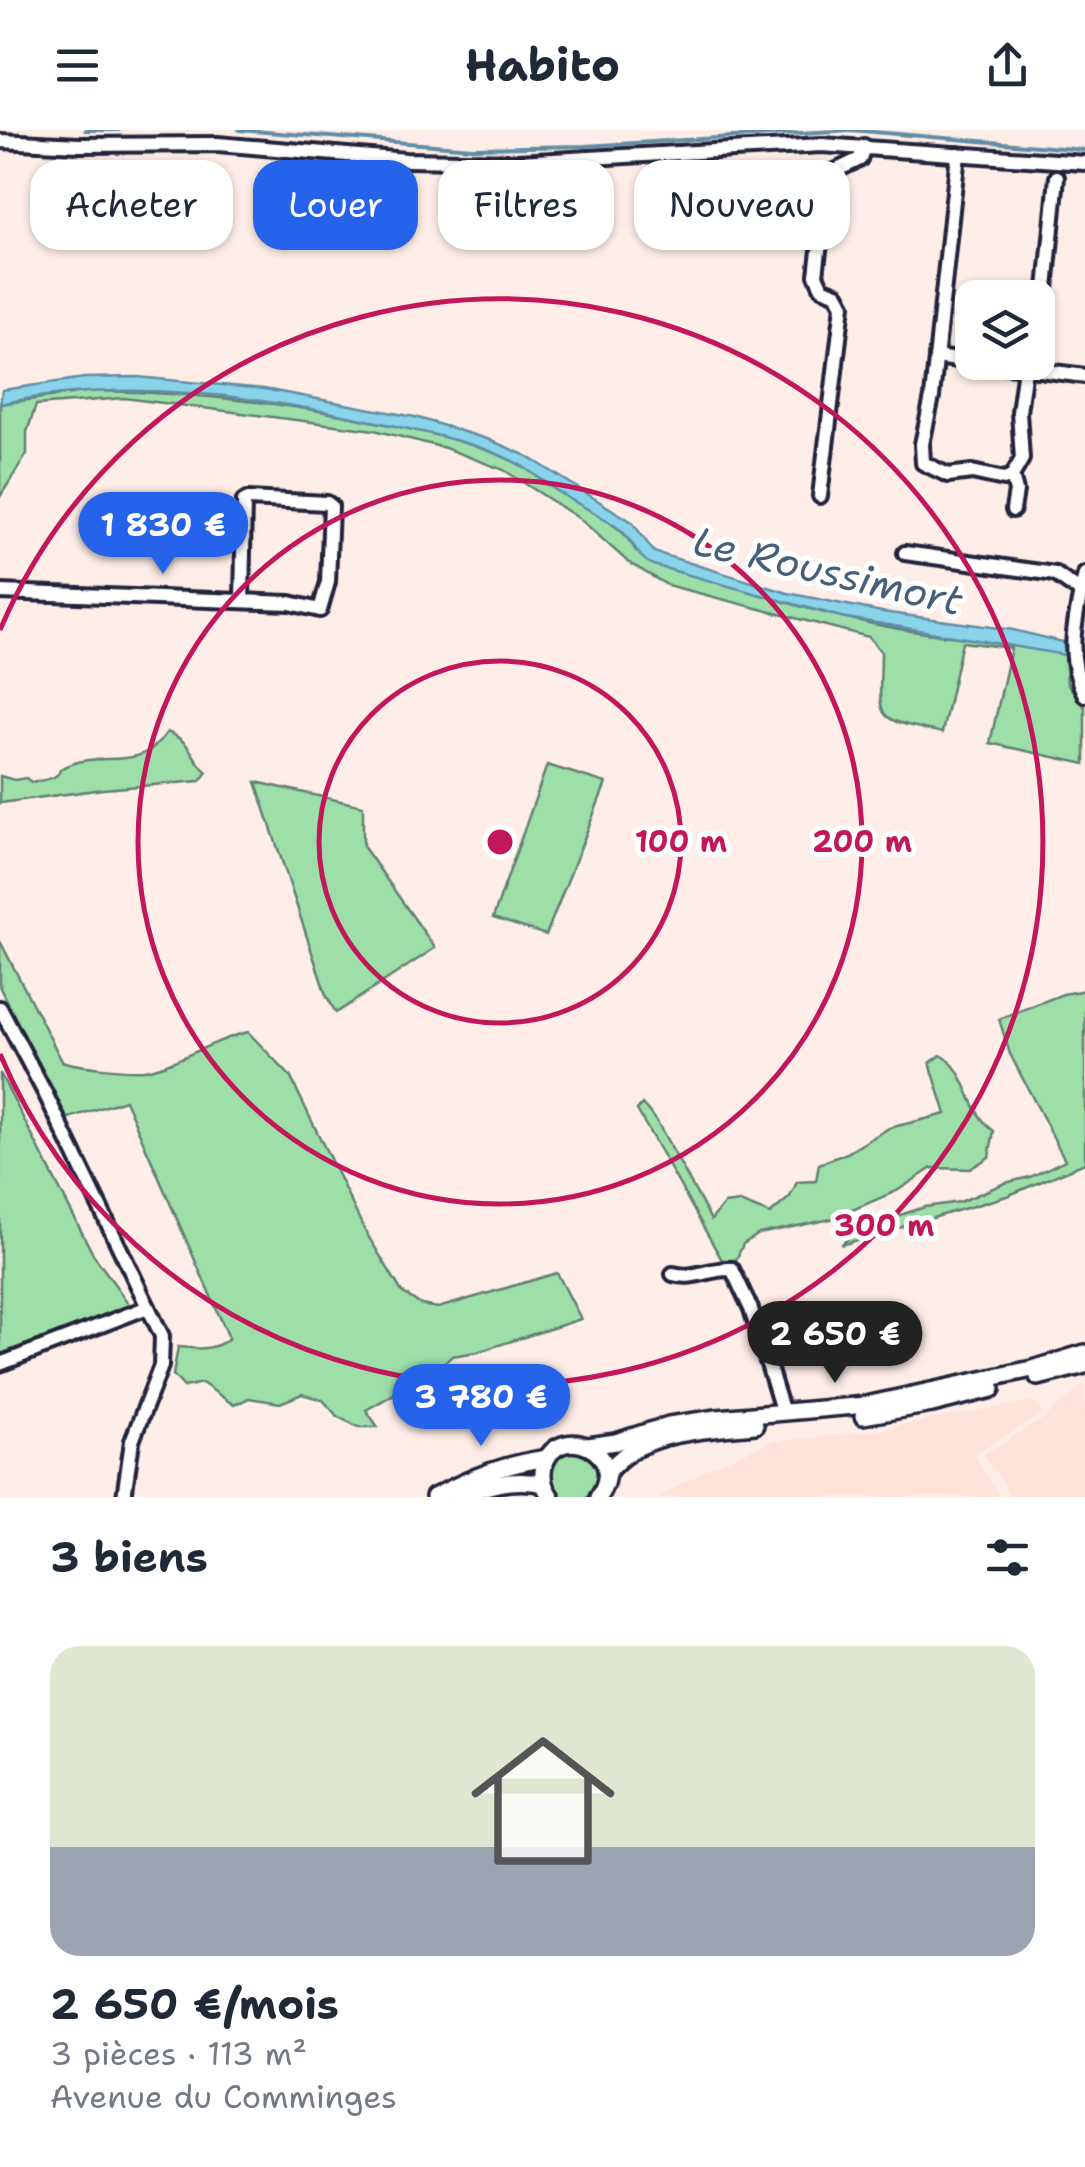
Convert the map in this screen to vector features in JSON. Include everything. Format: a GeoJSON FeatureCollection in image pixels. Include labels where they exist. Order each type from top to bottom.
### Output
{"type":"FeatureCollection","features":[{"type":"Feature","properties":{"kind":"main road"},"geometry":{"type":"LineString","coordinates":[[548,1493],[543,1470],[556,1449],[568,1444],[616,1442],[669,1425],[866,1405],[995,1378],[1085,1353]]}},
{"type":"Feature","properties":{"kind":"main road"},"geometry":{"type":"LineString","coordinates":[[606,1472],[626,1452],[680,1434],[886,1412],[932,1404],[1085,1364]]}},
{"type":"Feature","properties":{"kind":"main road"},"geometry":{"type":"LineString","coordinates":[[588,1446],[601,1457],[606,1472],[606,1482],[598,1497]]}},
{"type":"Feature","properties":{"kind":"main road"},"geometry":{"type":"LineString","coordinates":[[434,1497],[506,1464],[548,1458]]}},
{"type":"Feature","properties":{"kind":"main road"},"geometry":{"type":"LineString","coordinates":[[456,1497],[504,1482],[526,1480],[548,1493]]}},
{"type":"Feature","properties":{"kind":"street"},"geometry":{"type":"LineString","coordinates":[[0,141],[218,144],[406,160],[518,162],[822,145],[1085,163]]}},
{"type":"Feature","properties":{"kind":"street"},"geometry":{"type":"LineString","coordinates":[[820,496],[843,305],[837,294],[822,288],[816,276],[827,186],[833,172],[860,159],[864,146]]}},
{"type":"Feature","properties":{"kind":"street"},"geometry":{"type":"LineString","coordinates":[[958,154],[936,357],[922,444],[924,464],[948,475],[972,472],[1004,479],[1012,476],[1022,459],[1019,412],[1029,380]]}},
{"type":"Feature","properties":{"kind":"street"},"geometry":{"type":"LineString","coordinates":[[1044,280],[1058,178]]}},
{"type":"Feature","properties":{"kind":"street"},"geometry":{"type":"LineString","coordinates":[[936,357],[955,359]]}},
{"type":"Feature","properties":{"kind":"street"},"geometry":{"type":"LineString","coordinates":[[1055,372],[1085,376]]}},
{"type":"Feature","properties":{"kind":"street"},"geometry":{"type":"LineString","coordinates":[[1012,476],[1016,492],[1013,510]]}},
{"type":"Feature","properties":{"kind":"street"},"geometry":{"type":"LineString","coordinates":[[0,592],[290,603],[320,610],[328,582],[331,506],[248,498],[244,501],[242,601]]}},
{"type":"Feature","properties":{"kind":"street"},"geometry":{"type":"LineString","coordinates":[[905,552],[1055,574],[1081,592]]}},
{"type":"Feature","properties":{"kind":"street"},"geometry":{"type":"LineString","coordinates":[[1085,574],[1072,650],[1085,696]]}},
{"type":"Feature","properties":{"kind":"street"},"geometry":{"type":"LineString","coordinates":[[0,1008],[46,1094],[162,1336],[161,1366],[132,1441],[124,1497]]}},
{"type":"Feature","properties":{"kind":"street"},"geometry":{"type":"LineString","coordinates":[[672,1274],[688,1278],[732,1269],[752,1309],[783,1413]]}},
{"type":"Feature","properties":{"kind":"street"},"geometry":{"type":"LineString","coordinates":[[0,1364],[148,1307]]}},
{"type":"Feature","properties":{"kind":"shaded area"},"geometry":{"type":"Polygon","coordinates":[[[1085,1383],[1085,1497],[1011,1497],[984,1454],[1043,1419],[1085,1383]]]}},
{"type":"Feature","properties":{"kind":"shaded area"},"geometry":{"type":"Polygon","coordinates":[[[1033,1401],[1043,1414],[974,1454],[1000,1497],[659,1497],[768,1442],[872,1431],[1033,1401]]]}},
{"type":"Feature","properties":{"kind":"green space"},"geometry":{"type":"Polygon","coordinates":[[[91,391],[164,393],[272,404],[448,438],[520,465],[614,525],[636,551],[701,575],[798,606],[865,622],[1065,655],[1067,683],[1085,707],[1085,764],[990,743],[1011,648],[962,642],[942,733],[902,724],[884,714],[881,652],[869,637],[667,585],[628,562],[580,519],[504,470],[445,448],[374,430],[124,398],[36,405],[27,432],[27,454],[0,497],[0,404],[91,391]]]}},
{"type":"Feature","properties":{"kind":"green space"},"geometry":{"type":"Polygon","coordinates":[[[167,732],[187,745],[207,772],[200,781],[0,803],[0,776],[31,782],[46,780],[79,761],[144,753],[167,732]]]}},
{"type":"Feature","properties":{"kind":"green space"},"geometry":{"type":"Polygon","coordinates":[[[547,765],[606,783],[546,935],[493,918],[547,765]]]}},
{"type":"Feature","properties":{"kind":"green space"},"geometry":{"type":"Polygon","coordinates":[[[256,782],[363,806],[363,846],[435,948],[336,1013],[326,995],[256,782]]]}},
{"type":"Feature","properties":{"kind":"green space"},"geometry":{"type":"Polygon","coordinates":[[[0,941],[62,1061],[150,1069],[248,1032],[290,1076],[365,1231],[402,1292],[421,1305],[438,1308],[557,1273],[581,1319],[477,1352],[452,1356],[430,1374],[366,1410],[378,1427],[359,1427],[338,1417],[323,1400],[302,1394],[280,1403],[249,1398],[234,1405],[202,1383],[184,1387],[173,1375],[178,1347],[211,1347],[229,1338],[125,1100],[69,1118],[63,1116],[0,988],[0,941]]]}},
{"type":"Feature","properties":{"kind":"green space"},"geometry":{"type":"Polygon","coordinates":[[[1085,990],[1085,1163],[1007,1196],[841,1245],[859,1228],[925,1207],[960,1202],[1065,1160],[1010,1054],[999,1019],[1063,994],[1085,990]]]}},
{"type":"Feature","properties":{"kind":"green space"},"geometry":{"type":"Polygon","coordinates":[[[941,1055],[957,1070],[978,1113],[994,1131],[989,1157],[970,1169],[932,1168],[897,1191],[831,1219],[759,1234],[743,1244],[736,1260],[722,1260],[637,1110],[642,1104],[656,1120],[711,1220],[724,1204],[740,1202],[770,1214],[790,1197],[797,1182],[816,1181],[819,1164],[847,1153],[889,1128],[946,1114],[930,1063],[941,1055]]]}},
{"type":"Feature","properties":{"kind":"green space"},"geometry":{"type":"Polygon","coordinates":[[[0,1073],[93,1254],[130,1306],[0,1354],[0,1073]]]}},
{"type":"Feature","properties":{"kind":"green space"},"geometry":{"type":"Polygon","coordinates":[[[565,1452],[583,1452],[597,1466],[597,1484],[584,1497],[564,1497],[551,1484],[551,1466],[565,1452]]]}},
{"type":"Feature","properties":{"kind":"water"},"geometry":{"type":"Polygon","coordinates":[[[137,377],[264,389],[415,417],[527,456],[632,522],[654,552],[788,593],[882,612],[1013,630],[1063,642],[1065,655],[841,617],[653,565],[616,527],[522,466],[485,449],[438,436],[295,406],[196,394],[97,392],[0,404],[2,390],[84,378],[137,377]]]}},
{"type":"Feature","properties":{"kind":"waterway"},"geometry":{"type":"LineString","coordinates":[[85,130],[119,130]]}},
{"type":"Feature","properties":{"kind":"waterway"},"geometry":{"type":"LineString","coordinates":[[239,130],[472,148],[585,146],[851,130]]}},
{"type":"Feature","properties":{"kind":"waterway"},"geometry":{"type":"LineString","coordinates":[[851,130],[1085,150]]}},
{"type":"Feature","properties":{"kind":"water label","name":"Le Roussimort"},"geometry":{"type":"Point","coordinates":[828,571]}}]}
